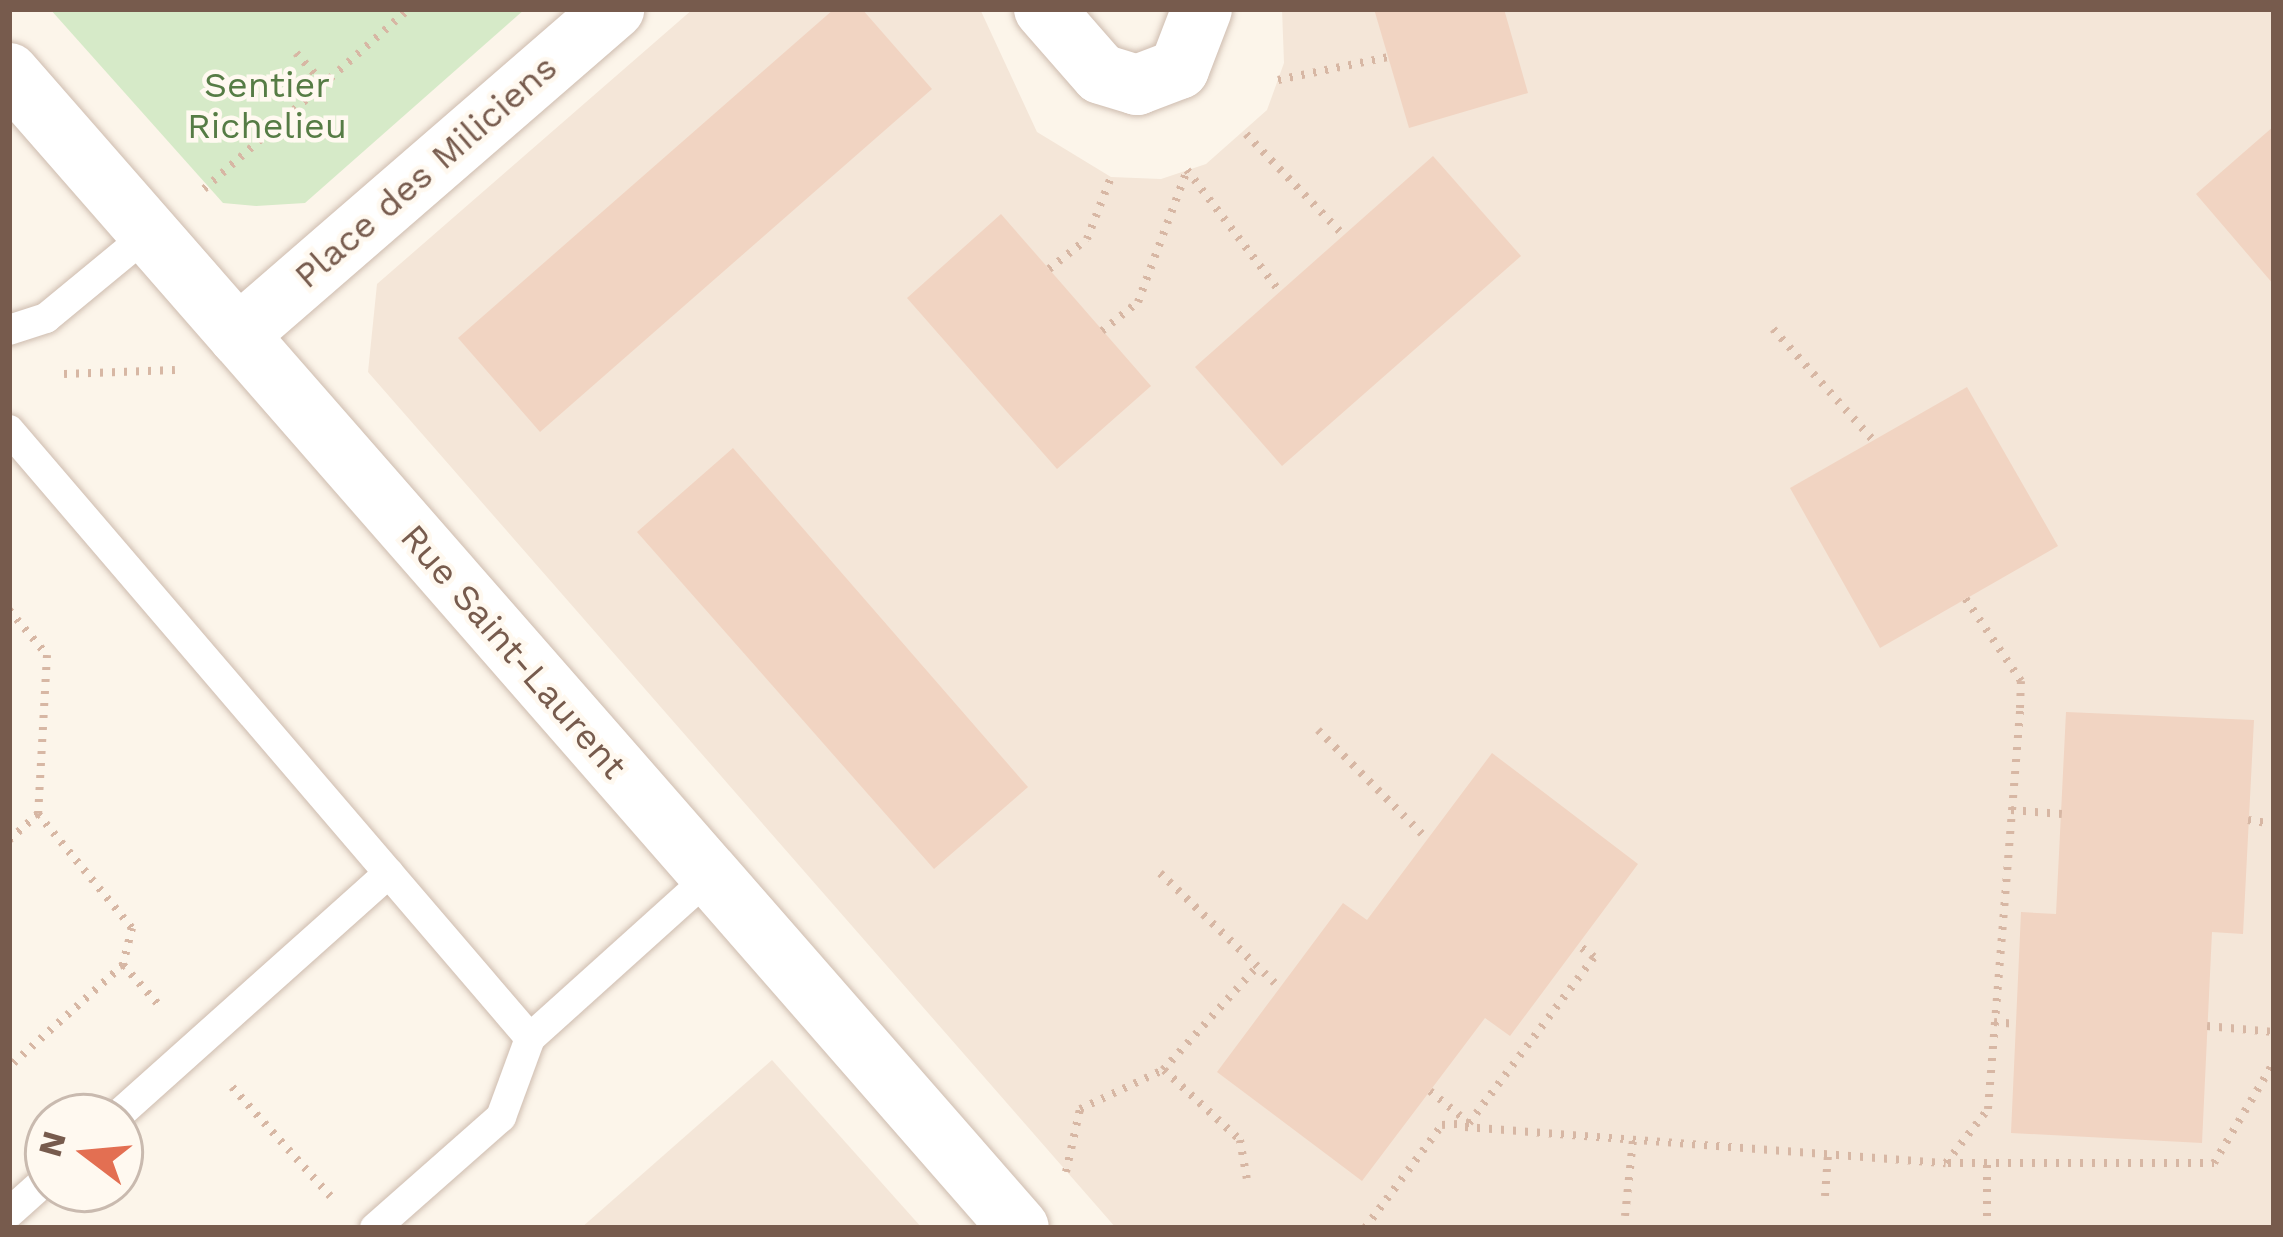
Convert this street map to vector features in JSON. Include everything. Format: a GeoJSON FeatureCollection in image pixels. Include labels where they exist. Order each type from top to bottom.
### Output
{"type":"FeatureCollection","features":[{"type":"Feature","properties":{"kind":"street","name":"Place des Miliciens"},"geometry":{"type":"LineString","coordinates":[[238,335],[614,9]]}},
{"type":"Feature","properties":{"kind":"street"},"geometry":{"type":"LineString","coordinates":[[1044,9],[1101,74],[1137,85],[1179,69],[1202,9]]}},
{"type":"Feature","properties":{"kind":"street","name":"Rue Saint-Laurent"},"geometry":{"type":"LineString","coordinates":[[9,73],[708,878],[1019,1228]]}},
{"type":"Feature","properties":{"kind":"lane"},"geometry":{"type":"LineString","coordinates":[[9,330],[46,318],[148,233]]}},
{"type":"Feature","properties":{"kind":"lane"},"geometry":{"type":"LineString","coordinates":[[9,430],[530,1038]]}},
{"type":"Feature","properties":{"kind":"lane"},"geometry":{"type":"LineString","coordinates":[[143,1093],[389,874]]}},
{"type":"Feature","properties":{"kind":"lane"},"geometry":{"type":"LineString","coordinates":[[375,1228],[501,1117],[530,1038],[708,878]]}},
{"type":"Feature","properties":{"kind":"path"},"geometry":{"type":"LineString","coordinates":[[198,194],[409,9]]}},
{"type":"Feature","properties":{"kind":"path"},"geometry":{"type":"LineString","coordinates":[[296,53],[323,84]]}},
{"type":"Feature","properties":{"kind":"path"},"geometry":{"type":"LineString","coordinates":[[1278,80],[1388,57]]}},
{"type":"Feature","properties":{"kind":"path"},"geometry":{"type":"LineString","coordinates":[[1246,134],[1344,236]]}},
{"type":"Feature","properties":{"kind":"path"},"geometry":{"type":"LineString","coordinates":[[1102,331],[1138,302],[1186,170],[1280,292]]}},
{"type":"Feature","properties":{"kind":"path"},"geometry":{"type":"LineString","coordinates":[[1049,269],[1087,239],[1111,177]]}},
{"type":"Feature","properties":{"kind":"path"},"geometry":{"type":"LineString","coordinates":[[1773,329],[1873,440]]}},
{"type":"Feature","properties":{"kind":"path"},"geometry":{"type":"LineString","coordinates":[[47,381],[187,370]]}},
{"type":"Feature","properties":{"kind":"path"},"geometry":{"type":"LineString","coordinates":[[1946,1163],[1988,1109],[2020,681],[1965,598]]}},
{"type":"Feature","properties":{"kind":"path"},"geometry":{"type":"LineString","coordinates":[[9,610],[46,655],[38,814],[132,928],[132,944],[123,965],[9,1066]]}},
{"type":"Feature","properties":{"kind":"path"},"geometry":{"type":"LineString","coordinates":[[1318,730],[1427,839]]}},
{"type":"Feature","properties":{"kind":"path"},"geometry":{"type":"LineString","coordinates":[[2011,810],[2062,814]]}},
{"type":"Feature","properties":{"kind":"path"},"geometry":{"type":"LineString","coordinates":[[9,839],[38,814]]}},
{"type":"Feature","properties":{"kind":"path"},"geometry":{"type":"LineString","coordinates":[[2248,820],[2274,824]]}},
{"type":"Feature","properties":{"kind":"path"},"geometry":{"type":"LineString","coordinates":[[1160,873],[1280,988]]}},
{"type":"Feature","properties":{"kind":"path"},"geometry":{"type":"LineString","coordinates":[[1467,1125],[1594,957],[1578,945]]}},
{"type":"Feature","properties":{"kind":"path"},"geometry":{"type":"LineString","coordinates":[[1064,1182],[1080,1109],[1163,1070],[1255,969]]}},
{"type":"Feature","properties":{"kind":"path"},"geometry":{"type":"LineString","coordinates":[[1994,1022],[2017,1024]]}},
{"type":"Feature","properties":{"kind":"path"},"geometry":{"type":"LineString","coordinates":[[2207,1026],[2274,1032]]}},
{"type":"Feature","properties":{"kind":"path"},"geometry":{"type":"LineString","coordinates":[[1365,1228],[1442,1124],[1946,1163],[2214,1163],[2274,1062]]}},
{"type":"Feature","properties":{"kind":"path"},"geometry":{"type":"LineString","coordinates":[[1163,1070],[1240,1140],[1247,1178]]}},
{"type":"Feature","properties":{"kind":"path"},"geometry":{"type":"LineString","coordinates":[[225,1079],[342,1210]]}},
{"type":"Feature","properties":{"kind":"path"},"geometry":{"type":"LineString","coordinates":[[1430,1091],[1467,1125]]}},
{"type":"Feature","properties":{"kind":"path"},"geometry":{"type":"LineString","coordinates":[[1624,1216],[1633,1140]]}},
{"type":"Feature","properties":{"kind":"path"},"geometry":{"type":"LineString","coordinates":[[1826,1196],[1828,1154]]}},
{"type":"Feature","properties":{"kind":"path"},"geometry":{"type":"LineString","coordinates":[[1987,1228],[1988,1164]]}},
{"type":"Feature","properties":{"kind":"shaded area"},"geometry":{"type":"Polygon","coordinates":[[[693,9],[980,9],[1037,132],[1111,177],[1161,179],[1206,164],[1267,110],[1284,63],[1282,9],[2274,9],[2274,1228],[1116,1228],[368,372],[377,284],[693,9]]]}},
{"type":"Feature","properties":{"kind":"shaded area"},"geometry":{"type":"Polygon","coordinates":[[[772,1060],[922,1228],[581,1228],[772,1060]]]}},
{"type":"Feature","properties":{"kind":"green space","name":"Sentier Richelieu"},"geometry":{"type":"Polygon","coordinates":[[[50,9],[525,9],[305,203],[256,206],[223,203],[50,9]]]}},
{"type":"Feature","properties":{"kind":"building"},"geometry":{"type":"Polygon","coordinates":[[[834,9],[862,9],[932,89],[540,432],[458,338],[834,9]]]}},
{"type":"Feature","properties":{"kind":"building"},"geometry":{"type":"Polygon","coordinates":[[[1374,9],[1504,9],[1528,93],[1409,128],[1374,9]]]}},
{"type":"Feature","properties":{"kind":"building"},"geometry":{"type":"Polygon","coordinates":[[[2274,126],[2274,285],[2196,194],[2274,126]]]}},
{"type":"Feature","properties":{"kind":"building"},"geometry":{"type":"Polygon","coordinates":[[[1433,156],[1521,256],[1282,466],[1195,367],[1433,156]]]}},
{"type":"Feature","properties":{"kind":"building"},"geometry":{"type":"Polygon","coordinates":[[[1001,214],[1151,386],[1057,469],[907,298],[1001,214]]]}},
{"type":"Feature","properties":{"kind":"building"},"geometry":{"type":"Polygon","coordinates":[[[1967,387],[2058,546],[1880,648],[1790,488],[1967,387]]]}},
{"type":"Feature","properties":{"kind":"building"},"geometry":{"type":"Polygon","coordinates":[[[733,448],[1028,787],[934,869],[637,532],[733,448]]]}},
{"type":"Feature","properties":{"kind":"building"},"geometry":{"type":"Polygon","coordinates":[[[2066,712],[2254,720],[2243,934],[2212,932],[2202,1143],[2011,1133],[2021,912],[2056,914],[2066,712]]]}},
{"type":"Feature","properties":{"kind":"building"},"geometry":{"type":"Polygon","coordinates":[[[1492,753],[1638,864],[1510,1036],[1485,1018],[1362,1181],[1217,1072],[1343,903],[1367,920],[1492,753]]]}}]}
